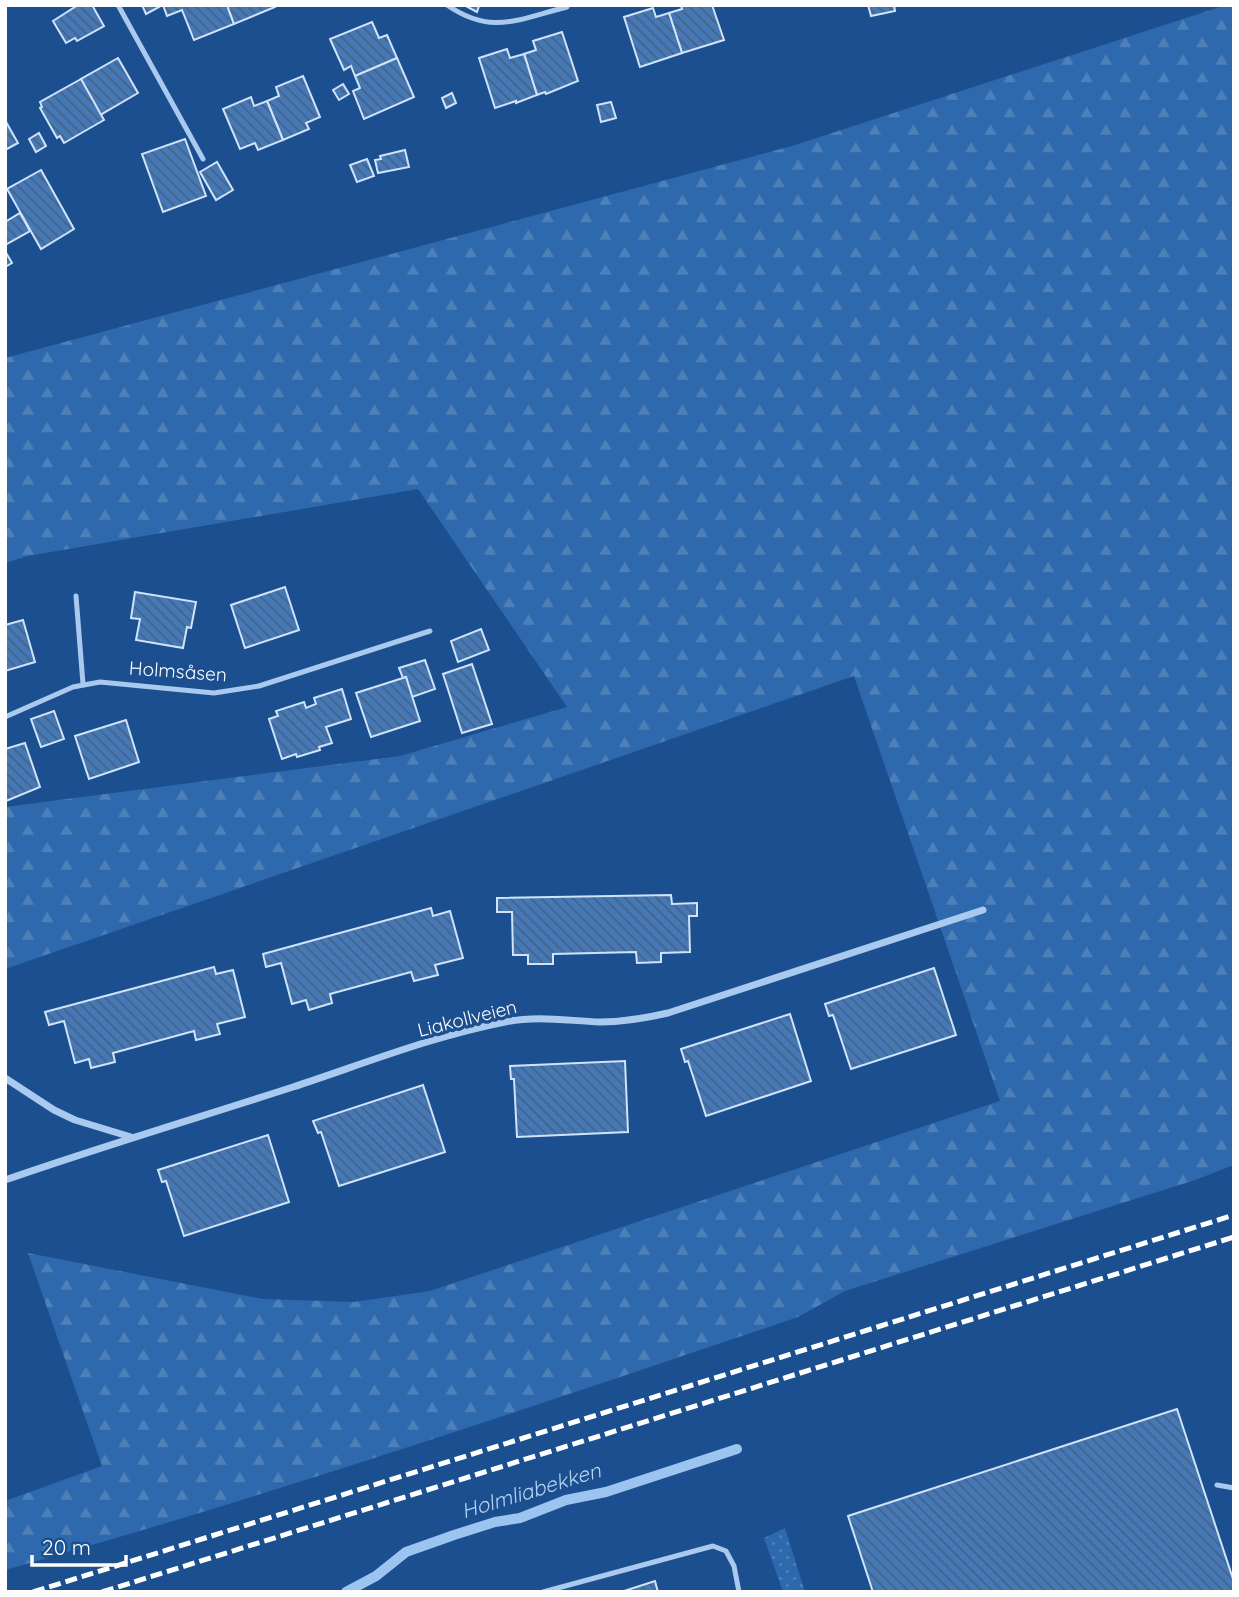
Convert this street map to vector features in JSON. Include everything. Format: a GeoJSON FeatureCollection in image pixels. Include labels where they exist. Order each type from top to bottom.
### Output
{"type":"FeatureCollection","features":[{"type":"Feature","properties":{"kind":"street","name":"Liakollveien"},"geometry":{"type":"LineString","coordinates":[[5,1180],[131,1137],[480,1027],[536,1018],[632,1021],[668,1013],[982,910]]}},
{"type":"Feature","properties":{"kind":"street"},"geometry":{"type":"LineString","coordinates":[[5,1077],[54,1110],[75,1120],[131,1137]]}},
{"type":"Feature","properties":{"kind":"lane"},"geometry":{"type":"LineString","coordinates":[[118,5],[203,159]]}},
{"type":"Feature","properties":{"kind":"lane"},"geometry":{"type":"LineString","coordinates":[[447,5],[460,14],[486,23],[499,23],[567,7]]}},
{"type":"Feature","properties":{"kind":"lane"},"geometry":{"type":"LineString","coordinates":[[76,596],[83,684]]}},
{"type":"Feature","properties":{"kind":"lane","name":"Holmsåsen"},"geometry":{"type":"LineString","coordinates":[[5,717],[51,695],[83,684],[121,682],[183,691],[233,691],[269,683],[430,631]]}},
{"type":"Feature","properties":{"kind":"lane"},"geometry":{"type":"LineString","coordinates":[[1217,1485],[1234,1488]]}},
{"type":"Feature","properties":{"kind":"lane"},"geometry":{"type":"LineString","coordinates":[[543,1592],[713,1546],[726,1551],[734,1566],[739,1592]]}},
{"type":"Feature","properties":{"kind":"green space"},"geometry":{"type":"Polygon","coordinates":[[[1226,5],[1234,5],[1234,1165],[1195,1180],[845,1291],[798,1317],[502,1416],[205,1511],[5,1570],[5,1501],[102,1466],[28,1253],[263,1299],[354,1302],[430,1291],[1000,1101],[854,676],[5,969],[5,807],[400,756],[567,707],[418,489],[28,556],[5,563],[5,358],[792,146],[1226,5]]]}},
{"type":"Feature","properties":{"kind":"green space"},"geometry":{"type":"Polygon","coordinates":[[[785,1528],[805,1592],[783,1592],[764,1538],[785,1528]]]}},
{"type":"Feature","properties":{"kind":"building"},"geometry":{"type":"Polygon","coordinates":[[[78,5],[92,5],[104,26],[77,41],[75,38],[66,43],[53,21],[78,5]]]}},
{"type":"Feature","properties":{"kind":"building"},"geometry":{"type":"Polygon","coordinates":[[[142,5],[157,5],[159,7],[146,14],[142,5]]]}},
{"type":"Feature","properties":{"kind":"building"},"geometry":{"type":"Polygon","coordinates":[[[163,5],[227,5],[234,24],[194,40],[182,10],[167,16],[163,5]]]}},
{"type":"Feature","properties":{"kind":"building"},"geometry":{"type":"Polygon","coordinates":[[[227,5],[274,5],[275,7],[234,24],[227,5]]]}},
{"type":"Feature","properties":{"kind":"building"},"geometry":{"type":"Polygon","coordinates":[[[464,5],[478,5],[479,6],[477,12],[464,5]]]}},
{"type":"Feature","properties":{"kind":"building"},"geometry":{"type":"Polygon","coordinates":[[[681,5],[712,5],[724,40],[682,53],[669,13],[682,9],[681,5]]]}},
{"type":"Feature","properties":{"kind":"building"},"geometry":{"type":"Polygon","coordinates":[[[868,5],[894,5],[895,11],[871,16],[868,5]]]}},
{"type":"Feature","properties":{"kind":"building"},"geometry":{"type":"Polygon","coordinates":[[[653,8],[656,17],[669,13],[682,53],[640,67],[624,17],[653,8]]]}},
{"type":"Feature","properties":{"kind":"building"},"geometry":{"type":"Polygon","coordinates":[[[372,22],[379,38],[387,35],[397,58],[355,76],[351,66],[344,70],[330,39],[372,22]]]}},
{"type":"Feature","properties":{"kind":"building"},"geometry":{"type":"Polygon","coordinates":[[[562,32],[578,81],[537,95],[524,54],[536,50],[533,41],[562,32]]]}},
{"type":"Feature","properties":{"kind":"building"},"geometry":{"type":"Polygon","coordinates":[[[507,49],[510,58],[524,54],[537,95],[495,108],[479,58],[507,49]]]}},
{"type":"Feature","properties":{"kind":"building"},"geometry":{"type":"Polygon","coordinates":[[[118,58],[138,93],[100,115],[81,79],[118,58]]]}},
{"type":"Feature","properties":{"kind":"building"},"geometry":{"type":"Polygon","coordinates":[[[397,58],[414,97],[364,119],[353,91],[360,88],[355,76],[397,58]]]}},
{"type":"Feature","properties":{"kind":"building"},"geometry":{"type":"Polygon","coordinates":[[[303,76],[320,117],[306,123],[309,129],[283,140],[267,101],[279,96],[276,87],[303,76]]]}},
{"type":"Feature","properties":{"kind":"building"},"geometry":{"type":"Polygon","coordinates":[[[81,79],[104,120],[64,143],[60,136],[57,138],[40,108],[40,102],[81,79]]]}},
{"type":"Feature","properties":{"kind":"building"},"geometry":{"type":"Polygon","coordinates":[[[343,84],[349,94],[339,100],[333,90],[343,84]]]}},
{"type":"Feature","properties":{"kind":"building"},"geometry":{"type":"Polygon","coordinates":[[[452,93],[456,103],[446,108],[442,98],[452,93]]]}},
{"type":"Feature","properties":{"kind":"building"},"geometry":{"type":"Polygon","coordinates":[[[251,97],[254,106],[267,101],[283,140],[258,150],[255,143],[240,149],[223,109],[251,97]]]}},
{"type":"Feature","properties":{"kind":"building"},"geometry":{"type":"Polygon","coordinates":[[[611,102],[616,118],[601,122],[597,105],[611,102]]]}},
{"type":"Feature","properties":{"kind":"building"},"geometry":{"type":"Polygon","coordinates":[[[5,120],[18,143],[5,150],[5,120]]]}},
{"type":"Feature","properties":{"kind":"building"},"geometry":{"type":"Polygon","coordinates":[[[39,133],[46,146],[36,152],[29,139],[39,133]]]}},
{"type":"Feature","properties":{"kind":"building"},"geometry":{"type":"Polygon","coordinates":[[[185,139],[206,196],[163,212],[142,154],[185,139]]]}},
{"type":"Feature","properties":{"kind":"building"},"geometry":{"type":"Polygon","coordinates":[[[405,150],[409,167],[378,173],[375,160],[381,159],[380,156],[405,150]]]}},
{"type":"Feature","properties":{"kind":"building"},"geometry":{"type":"Polygon","coordinates":[[[367,159],[374,176],[357,182],[350,165],[367,159]]]}},
{"type":"Feature","properties":{"kind":"building"},"geometry":{"type":"Polygon","coordinates":[[[217,162],[233,190],[216,200],[200,172],[217,162]]]}},
{"type":"Feature","properties":{"kind":"building"},"geometry":{"type":"Polygon","coordinates":[[[41,170],[74,229],[41,249],[7,189],[41,170]]]}},
{"type":"Feature","properties":{"kind":"building"},"geometry":{"type":"Polygon","coordinates":[[[20,213],[30,231],[5,245],[5,222],[20,213]]]}},
{"type":"Feature","properties":{"kind":"building"},"geometry":{"type":"Polygon","coordinates":[[[5,251],[12,263],[5,267],[5,251]]]}},
{"type":"Feature","properties":{"kind":"building"},"geometry":{"type":"Polygon","coordinates":[[[285,587],[299,630],[245,648],[231,605],[285,587]]]}},
{"type":"Feature","properties":{"kind":"building"},"geometry":{"type":"Polygon","coordinates":[[[135,592],[196,602],[191,628],[187,627],[183,648],[136,640],[140,619],[131,618],[135,592]]]}},
{"type":"Feature","properties":{"kind":"building"},"geometry":{"type":"Polygon","coordinates":[[[23,620],[35,662],[5,671],[5,625],[23,620]]]}},
{"type":"Feature","properties":{"kind":"building"},"geometry":{"type":"Polygon","coordinates":[[[481,629],[489,650],[458,662],[451,641],[481,629]]]}},
{"type":"Feature","properties":{"kind":"building"},"geometry":{"type":"Polygon","coordinates":[[[425,660],[435,689],[412,697],[406,677],[403,678],[399,668],[425,660]]]}},
{"type":"Feature","properties":{"kind":"building"},"geometry":{"type":"Polygon","coordinates":[[[472,664],[492,724],[462,733],[443,674],[472,664]]]}},
{"type":"Feature","properties":{"kind":"building"},"geometry":{"type":"Polygon","coordinates":[[[406,677],[420,721],[371,737],[356,693],[406,677]]]}},
{"type":"Feature","properties":{"kind":"building"},"geometry":{"type":"Polygon","coordinates":[[[342,689],[351,719],[326,727],[332,743],[319,747],[320,750],[282,759],[269,719],[278,716],[276,711],[304,702],[306,708],[316,704],[314,698],[342,689]]]}},
{"type":"Feature","properties":{"kind":"building"},"geometry":{"type":"Polygon","coordinates":[[[54,711],[64,739],[41,747],[31,719],[54,711]]]}},
{"type":"Feature","properties":{"kind":"building"},"geometry":{"type":"Polygon","coordinates":[[[126,720],[139,762],[89,779],[75,736],[126,720]]]}},
{"type":"Feature","properties":{"kind":"building"},"geometry":{"type":"Polygon","coordinates":[[[25,743],[40,787],[6,801],[5,749],[25,743]]]}},
{"type":"Feature","properties":{"kind":"building"},"geometry":{"type":"Polygon","coordinates":[[[671,895],[672,904],[697,903],[697,916],[689,916],[690,952],[661,953],[661,962],[637,963],[636,952],[553,954],[553,964],[528,964],[528,955],[513,955],[512,912],[497,912],[497,898],[671,895]]]}},
{"type":"Feature","properties":{"kind":"building"},"geometry":{"type":"Polygon","coordinates":[[[431,908],[433,916],[450,911],[463,958],[435,965],[438,975],[414,981],[411,972],[330,994],[332,1003],[309,1010],[306,1000],[292,1004],[281,963],[266,967],[263,954],[431,908]]]}},
{"type":"Feature","properties":{"kind":"building"},"geometry":{"type":"Polygon","coordinates":[[[214,967],[216,974],[233,970],[245,1017],[217,1024],[220,1034],[196,1040],[194,1031],[113,1053],[115,1062],[91,1068],[89,1059],[75,1063],[64,1021],[49,1025],[45,1012],[214,967]]]}},
{"type":"Feature","properties":{"kind":"building"},"geometry":{"type":"Polygon","coordinates":[[[934,968],[956,1035],[851,1069],[833,1015],[829,1016],[825,1004],[934,968]]]}},
{"type":"Feature","properties":{"kind":"building"},"geometry":{"type":"Polygon","coordinates":[[[790,1014],[811,1081],[706,1116],[688,1061],[685,1062],[681,1049],[790,1014]]]}},
{"type":"Feature","properties":{"kind":"building"},"geometry":{"type":"Polygon","coordinates":[[[625,1061],[628,1132],[517,1137],[514,1079],[511,1079],[510,1066],[625,1061]]]}},
{"type":"Feature","properties":{"kind":"building"},"geometry":{"type":"Polygon","coordinates":[[[423,1085],[445,1152],[339,1186],[321,1132],[318,1133],[313,1121],[423,1085]]]}},
{"type":"Feature","properties":{"kind":"building"},"geometry":{"type":"Polygon","coordinates":[[[268,1135],[289,1202],[184,1236],[166,1181],[162,1182],[158,1170],[268,1135]]]}},
{"type":"Feature","properties":{"kind":"building"},"geometry":{"type":"Polygon","coordinates":[[[1177,1409],[1234,1582],[1234,1592],[873,1592],[848,1516],[1177,1409]]]}},
{"type":"Feature","properties":{"kind":"building"},"geometry":{"type":"Polygon","coordinates":[[[655,1581],[658,1592],[621,1592],[655,1581]]]}},
{"type":"Feature","properties":{"kind":"waterway","name":"Holmliabekken"},"geometry":{"type":"LineString","coordinates":[[346,1592],[376,1576],[406,1552],[495,1522],[520,1518],[566,1500],[606,1492],[737,1449]]}},
{"type":"Feature","properties":{"kind":"railway"},"geometry":{"type":"LineString","coordinates":[[33,1592],[1234,1215]]}},
{"type":"Feature","properties":{"kind":"railway"},"geometry":{"type":"LineString","coordinates":[[102,1592],[1234,1237]]}}]}
